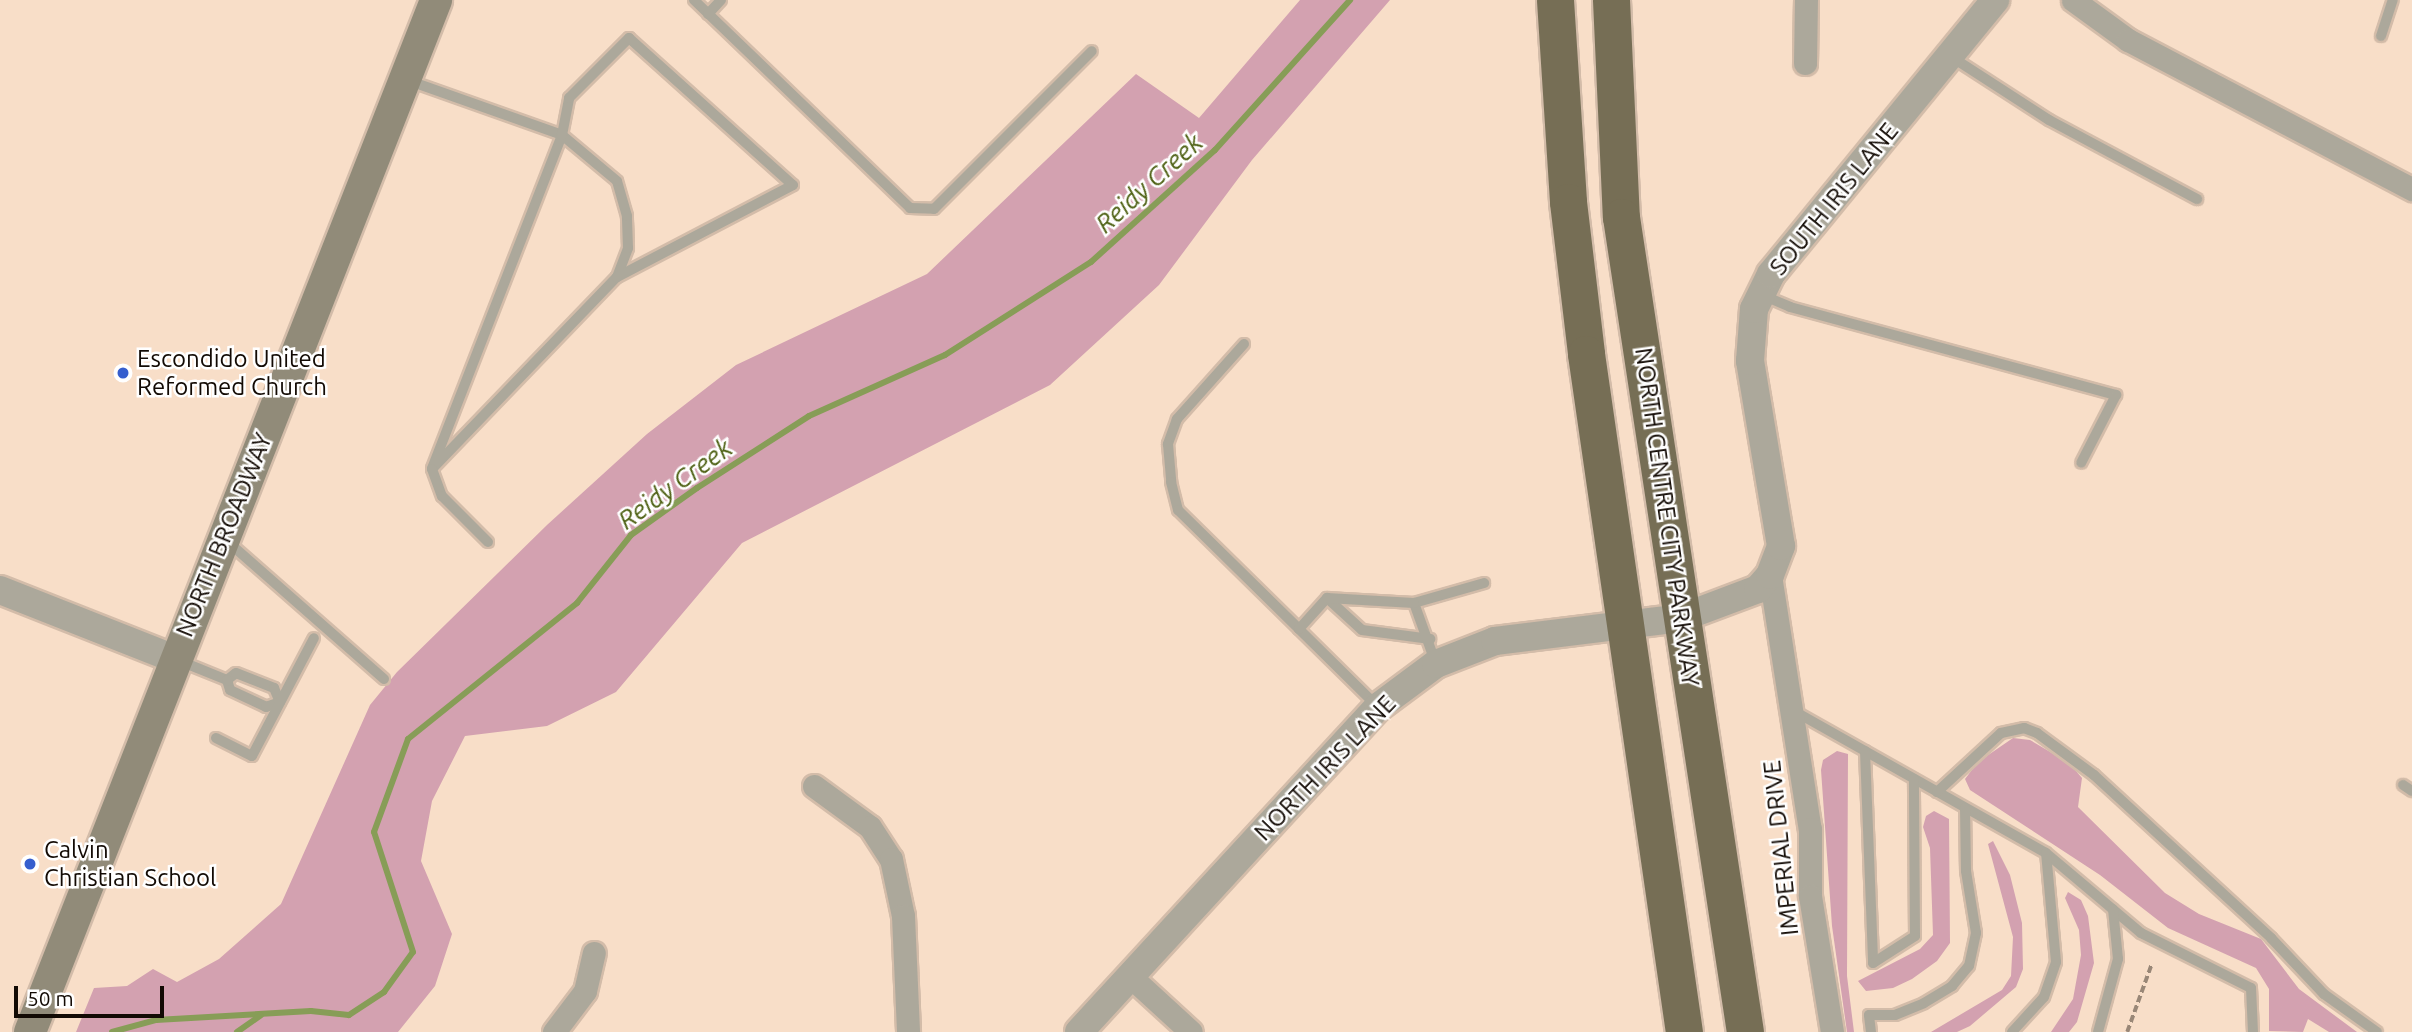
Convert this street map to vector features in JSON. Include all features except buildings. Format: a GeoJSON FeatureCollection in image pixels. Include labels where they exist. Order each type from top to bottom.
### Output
{"type":"FeatureCollection","features":[{"type":"Feature","properties":{"kind":"highway"},"geometry":{"type":"LineString","coordinates":[[1556,0],[1568,202],[1624,627],[1684,1032]]}},
{"type":"Feature","properties":{"kind":"highway","name":"NORTH CENTRE CITY PARKWAY"},"geometry":{"type":"LineString","coordinates":[[1611,0],[1621,218],[1745,1032]]}},
{"type":"Feature","properties":{"kind":"main road","name":"NORTH BROADWAY"},"geometry":{"type":"LineString","coordinates":[[30,1032],[174,659],[436,0]]}},
{"type":"Feature","properties":{"kind":"street"},"geometry":{"type":"LineString","coordinates":[[1805,63],[1806,0]]}},
{"type":"Feature","properties":{"kind":"street","name":"SOUTH IRIS LANE"},"geometry":{"type":"LineString","coordinates":[[1770,575],[1782,547],[1750,361],[1754,309],[1771,274],[1995,0]]}},
{"type":"Feature","properties":{"kind":"street"},"geometry":{"type":"LineString","coordinates":[[2073,0],[2128,40],[2412,189]]}},
{"type":"Feature","properties":{"kind":"street"},"geometry":{"type":"LineString","coordinates":[[1681,618],[1758,589],[1770,575]]}},
{"type":"Feature","properties":{"kind":"street","name":"IMPERIAL DRIVE"},"geometry":{"type":"LineString","coordinates":[[1770,575],[1810,829],[1810,896],[1832,1032]]}},
{"type":"Feature","properties":{"kind":"street"},"geometry":{"type":"LineString","coordinates":[[0,590],[174,659]]}},
{"type":"Feature","properties":{"kind":"street","name":"NORTH IRIS LANE"},"geometry":{"type":"LineString","coordinates":[[1079,1032],[1378,707],[1433,652],[1495,641],[1681,618]]}},
{"type":"Feature","properties":{"kind":"street"},"geometry":{"type":"LineString","coordinates":[[814,786],[870,827],[891,859],[903,916],[908,1032]]}},
{"type":"Feature","properties":{"kind":"street"},"geometry":{"type":"LineString","coordinates":[[554,1032],[585,991],[594,953]]}},
{"type":"Feature","properties":{"kind":"street"},"geometry":{"type":"LineString","coordinates":[[1130,977],[1191,1032]]}},
{"type":"Feature","properties":{"kind":"lane"},"geometry":{"type":"LineString","coordinates":[[694,0],[910,208],[934,209],[1092,51]]}},
{"type":"Feature","properties":{"kind":"lane"},"geometry":{"type":"LineString","coordinates":[[708,14],[721,0]]}},
{"type":"Feature","properties":{"kind":"lane"},"geometry":{"type":"LineString","coordinates":[[2381,36],[2393,0]]}},
{"type":"Feature","properties":{"kind":"lane"},"geometry":{"type":"LineString","coordinates":[[432,469],[617,277],[793,185],[629,38],[569,98],[562,135],[432,469],[442,496],[488,542]]}},
{"type":"Feature","properties":{"kind":"lane"},"geometry":{"type":"LineString","coordinates":[[1950,56],[2049,120],[2197,199]]}},
{"type":"Feature","properties":{"kind":"lane"},"geometry":{"type":"LineString","coordinates":[[405,79],[562,135],[617,181],[627,216],[628,248],[617,277]]}},
{"type":"Feature","properties":{"kind":"lane"},"geometry":{"type":"LineString","coordinates":[[1762,295],[1790,307],[2116,395],[2081,463]]}},
{"type":"Feature","properties":{"kind":"lane"},"geometry":{"type":"LineString","coordinates":[[1244,344],[1177,419],[1168,444],[1171,482],[1178,510],[1378,707]]}},
{"type":"Feature","properties":{"kind":"lane"},"geometry":{"type":"LineString","coordinates":[[222,537],[384,679]]}},
{"type":"Feature","properties":{"kind":"lane"},"geometry":{"type":"LineString","coordinates":[[1327,598],[1414,603],[1484,583]]}},
{"type":"Feature","properties":{"kind":"lane"},"geometry":{"type":"LineString","coordinates":[[1299,629],[1327,598]]}},
{"type":"Feature","properties":{"kind":"lane"},"geometry":{"type":"LineString","coordinates":[[1327,598],[1362,630],[1433,652]]}},
{"type":"Feature","properties":{"kind":"lane"},"geometry":{"type":"LineString","coordinates":[[1414,603],[1433,652]]}},
{"type":"Feature","properties":{"kind":"lane"},"geometry":{"type":"LineString","coordinates":[[216,738],[252,756],[314,638]]}},
{"type":"Feature","properties":{"kind":"lane"},"geometry":{"type":"LineString","coordinates":[[174,659],[227,680]]}},
{"type":"Feature","properties":{"kind":"lane"},"geometry":{"type":"LineString","coordinates":[[227,680],[236,673],[274,688],[280,702]]}},
{"type":"Feature","properties":{"kind":"lane"},"geometry":{"type":"LineString","coordinates":[[227,680],[230,690],[266,707],[280,702]]}},
{"type":"Feature","properties":{"kind":"lane"},"geometry":{"type":"LineString","coordinates":[[1792,709],[2046,853],[2141,933],[2251,988],[2253,1032]]}},
{"type":"Feature","properties":{"kind":"lane"},"geometry":{"type":"LineString","coordinates":[[1937,792],[2001,733],[2024,728],[2037,733],[2094,775],[2271,939],[2325,994],[2377,1032]]}},
{"type":"Feature","properties":{"kind":"lane"},"geometry":{"type":"LineString","coordinates":[[1865,751],[1873,963],[1915,936],[1914,779]]}},
{"type":"Feature","properties":{"kind":"lane"},"geometry":{"type":"LineString","coordinates":[[1871,1032],[1869,1015],[1895,1015],[1924,1003],[1952,986],[1969,966],[1976,933],[1966,871],[1965,808]]}},
{"type":"Feature","properties":{"kind":"lane"},"geometry":{"type":"LineString","coordinates":[[2012,1032],[2044,997],[2056,962],[2046,853]]}},
{"type":"Feature","properties":{"kind":"lane"},"geometry":{"type":"LineString","coordinates":[[2098,1032],[2119,959],[2113,909]]}},
{"type":"Feature","properties":{"kind":"path"},"geometry":{"type":"LineString","coordinates":[[2127,1032],[2152,963]]}},
{"type":"Feature","properties":{"kind":"shaded area"},"geometry":{"type":"Polygon","coordinates":[[[1300,0],[1390,0],[1252,160],[1159,285],[1050,385],[742,543],[616,692],[547,726],[465,736],[432,801],[421,861],[452,934],[435,986],[398,1032],[76,1032],[94,988],[127,986],[153,969],[177,982],[219,959],[281,904],[370,705],[397,672],[547,525],[647,434],[736,365],[927,274],[1136,74],[1199,118],[1300,0]]]}},
{"type":"Feature","properties":{"kind":"shaded area"},"geometry":{"type":"Polygon","coordinates":[[[2013,738],[2030,740],[2069,763],[2082,778],[2078,807],[2165,893],[2199,914],[2261,939],[2299,989],[2357,1032],[2329,1032],[2308,1019],[2303,1032],[2269,1031],[2269,989],[2256,968],[2168,928],[2100,875],[1970,790],[1965,779],[1978,762],[2013,738]]]}},
{"type":"Feature","properties":{"kind":"shaded area"},"geometry":{"type":"Polygon","coordinates":[[[1837,751],[1848,754],[1847,976],[1854,1032],[1847,1032],[1832,926],[1821,770],[1823,760],[1837,751]]]}},
{"type":"Feature","properties":{"kind":"shaded area"},"geometry":{"type":"Polygon","coordinates":[[[1934,811],[1949,819],[1950,943],[1937,961],[1912,979],[1893,988],[1866,991],[1858,981],[1920,949],[1933,935],[1930,848],[1923,827],[1926,816],[1934,811]]]}},
{"type":"Feature","properties":{"kind":"shaded area"},"geometry":{"type":"Polygon","coordinates":[[[1993,841],[2010,875],[2022,923],[2023,969],[2016,987],[1970,1026],[1957,1032],[1931,1032],[2002,990],[2011,976],[2013,937],[1988,844],[1993,841]]]}},
{"type":"Feature","properties":{"kind":"shaded area"},"geometry":{"type":"Polygon","coordinates":[[[2068,892],[2081,900],[2088,916],[2094,963],[2077,1022],[2069,1032],[2051,1032],[2073,999],[2081,955],[2079,930],[2065,898],[2068,892]]]}},
{"type":"Feature","properties":{"kind":"waterway","name":"Reidy Creek"},"geometry":{"type":"LineString","coordinates":[[112,1032],[156,1020],[311,1011],[349,1015],[384,992],[413,952],[374,832],[408,739],[577,603],[631,535],[697,488],[809,416],[945,355],[1091,262],[1215,150],[1350,0]]}},
{"type":"Feature","properties":{"kind":"waterway"},"geometry":{"type":"LineString","coordinates":[[237,1032],[261,1015]]}},
{"type":"Feature","properties":{"kind":"place","name":"Escondido United Reformed Church"},"geometry":{"type":"Point","coordinates":[123,373]}},
{"type":"Feature","properties":{"kind":"place","name":"Calvin Christian School"},"geometry":{"type":"Point","coordinates":[30,864]}}]}
